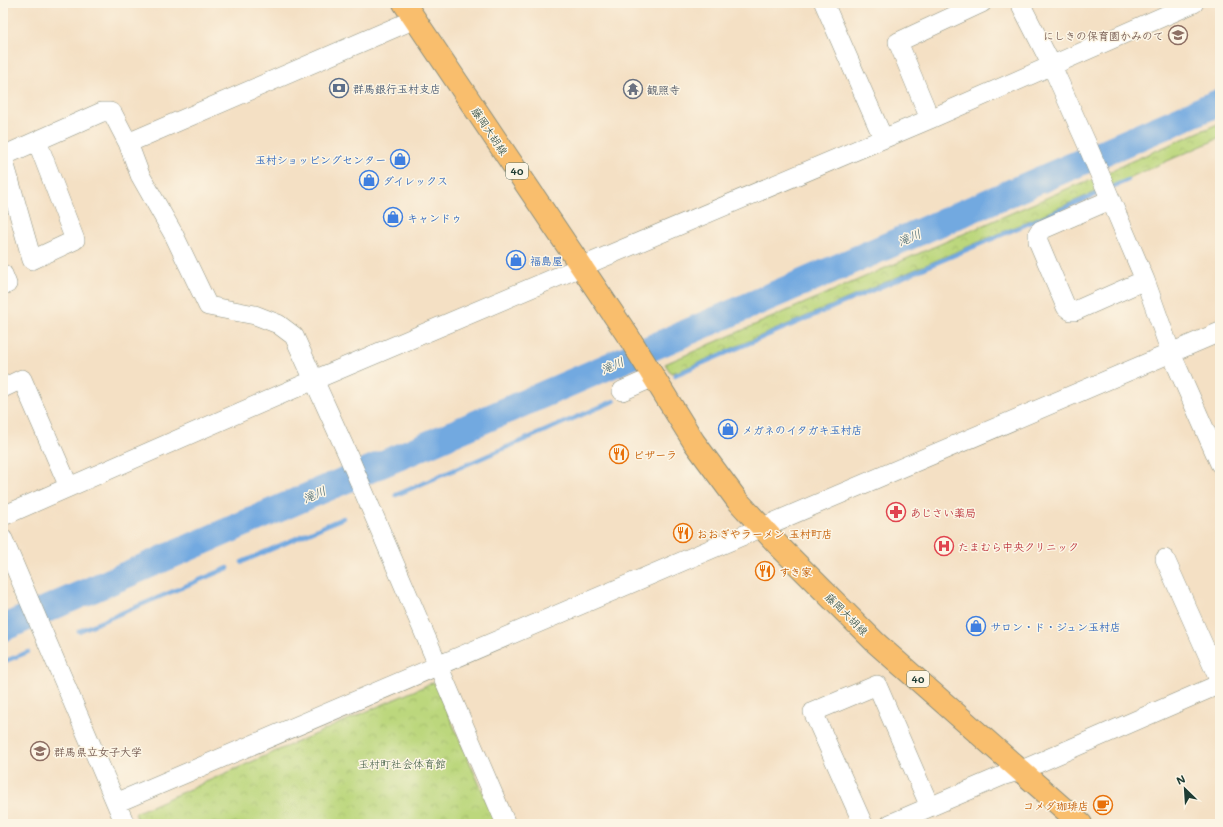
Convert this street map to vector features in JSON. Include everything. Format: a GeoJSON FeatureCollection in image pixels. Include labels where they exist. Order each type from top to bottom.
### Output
{"type":"FeatureCollection","features":[{"type":"Feature","properties":{"kind":"main road","name":"藤岡大胡線"},"geometry":{"type":"LineString","coordinates":[[409,11],[630,339],[711,467],[761,527],[876,643],[1022,770],[1081,824]]}},
{"type":"Feature","properties":{"kind":"street"},"geometry":{"type":"LineString","coordinates":[[824,3],[883,138]]}},
{"type":"Feature","properties":{"kind":"street"},"geometry":{"type":"LineString","coordinates":[[930,119],[898,42],[982,3]]}},
{"type":"Feature","properties":{"kind":"street"},"geometry":{"type":"LineString","coordinates":[[1020,3],[1051,64],[1086,142],[1145,280],[1171,353],[1220,464]]}},
{"type":"Feature","properties":{"kind":"street"},"geometry":{"type":"LineString","coordinates":[[3,516],[314,380],[930,119],[1170,8],[1194,3]]}},
{"type":"Feature","properties":{"kind":"street"},"geometry":{"type":"LineString","coordinates":[[128,142],[409,11]]}},
{"type":"Feature","properties":{"kind":"street"},"geometry":{"type":"LineString","coordinates":[[37,141],[76,240],[32,260],[3,157],[37,141],[106,111],[116,117],[128,142],[140,175],[174,235],[208,306],[255,315],[278,324],[294,336],[364,493],[506,824]]}},
{"type":"Feature","properties":{"kind":"street"},"geometry":{"type":"LineString","coordinates":[[1110,200],[1041,230],[1038,233],[1038,241],[1060,294],[1068,310],[1074,311],[1145,280]]}},
{"type":"Feature","properties":{"kind":"street"},"geometry":{"type":"LineString","coordinates":[[116,803],[761,527],[874,481],[1220,332]]}},
{"type":"Feature","properties":{"kind":"street"},"geometry":{"type":"LineString","coordinates":[[622,391],[652,374]]}},
{"type":"Feature","properties":{"kind":"street"},"geometry":{"type":"LineString","coordinates":[[3,388],[22,379],[69,487]]}},
{"type":"Feature","properties":{"kind":"street"},"geometry":{"type":"LineString","coordinates":[[3,539],[125,824]]}},
{"type":"Feature","properties":{"kind":"street"},"geometry":{"type":"LineString","coordinates":[[890,824],[1022,770],[1220,683],[1166,558]]}},
{"type":"Feature","properties":{"kind":"street"},"geometry":{"type":"LineString","coordinates":[[863,824],[813,712],[877,685],[930,807]]}},
{"type":"Feature","properties":{"kind":"green space"},"geometry":{"type":"Polygon","coordinates":[[[1220,123],[1220,138],[1110,186],[1105,175],[1125,164],[1220,123]]]}},
{"type":"Feature","properties":{"kind":"green space"},"geometry":{"type":"Polygon","coordinates":[[[1095,179],[1100,190],[679,371],[671,373],[665,364],[1076,185],[1095,179]]]}},
{"type":"Feature","properties":{"kind":"green space","name":"玉村町社会体育館"},"geometry":{"type":"Polygon","coordinates":[[[434,682],[497,824],[139,824],[135,813],[434,682]]]}},
{"type":"Feature","properties":{"kind":"waterway","name":"滝川"},"geometry":{"type":"LineString","coordinates":[[3,628],[1220,102]]}},
{"type":"Feature","properties":{"kind":"waterway"},"geometry":{"type":"LineString","coordinates":[[1112,187],[1128,180]]}},
{"type":"Feature","properties":{"kind":"waterway"},"geometry":{"type":"LineString","coordinates":[[675,375],[1099,193]]}},
{"type":"Feature","properties":{"kind":"waterway"},"geometry":{"type":"LineString","coordinates":[[396,495],[614,401]]}},
{"type":"Feature","properties":{"kind":"waterway"},"geometry":{"type":"LineString","coordinates":[[242,562],[343,518]]}},
{"type":"Feature","properties":{"kind":"waterway"},"geometry":{"type":"LineString","coordinates":[[79,631],[228,568]]}},
{"type":"Feature","properties":{"kind":"waterway"},"geometry":{"type":"LineString","coordinates":[[3,662],[28,652]]}},
{"type":"Feature","properties":{"kind":"place","name":"にしきの保育園かみのて"},"geometry":{"type":"Point","coordinates":[1178,35]}},
{"type":"Feature","properties":{"kind":"place","name":"群馬銀行玉村支店"},"geometry":{"type":"Point","coordinates":[339,88]}},
{"type":"Feature","properties":{"kind":"place","name":"観照寺"},"geometry":{"type":"Point","coordinates":[633,89]}},
{"type":"Feature","properties":{"kind":"place","name":"玉村ショッピングセンター"},"geometry":{"type":"Point","coordinates":[400,159]}},
{"type":"Feature","properties":{"kind":"place","name":"ダイレックス"},"geometry":{"type":"Point","coordinates":[369,180]}},
{"type":"Feature","properties":{"kind":"place","name":"キャンドゥ"},"geometry":{"type":"Point","coordinates":[393,217]}},
{"type":"Feature","properties":{"kind":"place","name":"福島屋"},"geometry":{"type":"Point","coordinates":[516,260]}},
{"type":"Feature","properties":{"kind":"place","name":"メガネのイタガキ玉村店"},"geometry":{"type":"Point","coordinates":[728,429]}},
{"type":"Feature","properties":{"kind":"place","name":"ピザーラ"},"geometry":{"type":"Point","coordinates":[619,454]}},
{"type":"Feature","properties":{"kind":"place","name":"あじさい薬局"},"geometry":{"type":"Point","coordinates":[896,512]}},
{"type":"Feature","properties":{"kind":"place","name":"おおぎやラーメン 玉村町店"},"geometry":{"type":"Point","coordinates":[683,533]}},
{"type":"Feature","properties":{"kind":"place","name":"たまむら中央クリニック"},"geometry":{"type":"Point","coordinates":[944,546]}},
{"type":"Feature","properties":{"kind":"place","name":"すき家"},"geometry":{"type":"Point","coordinates":[765,571]}},
{"type":"Feature","properties":{"kind":"place","name":"サロン・ド・ジュン玉村店"},"geometry":{"type":"Point","coordinates":[976,626]}},
{"type":"Feature","properties":{"kind":"place","name":"群馬県立女子大学"},"geometry":{"type":"Point","coordinates":[40,751]}},
{"type":"Feature","properties":{"kind":"place","name":"コメダ珈琲店"},"geometry":{"type":"Point","coordinates":[1103,805]}}]}
